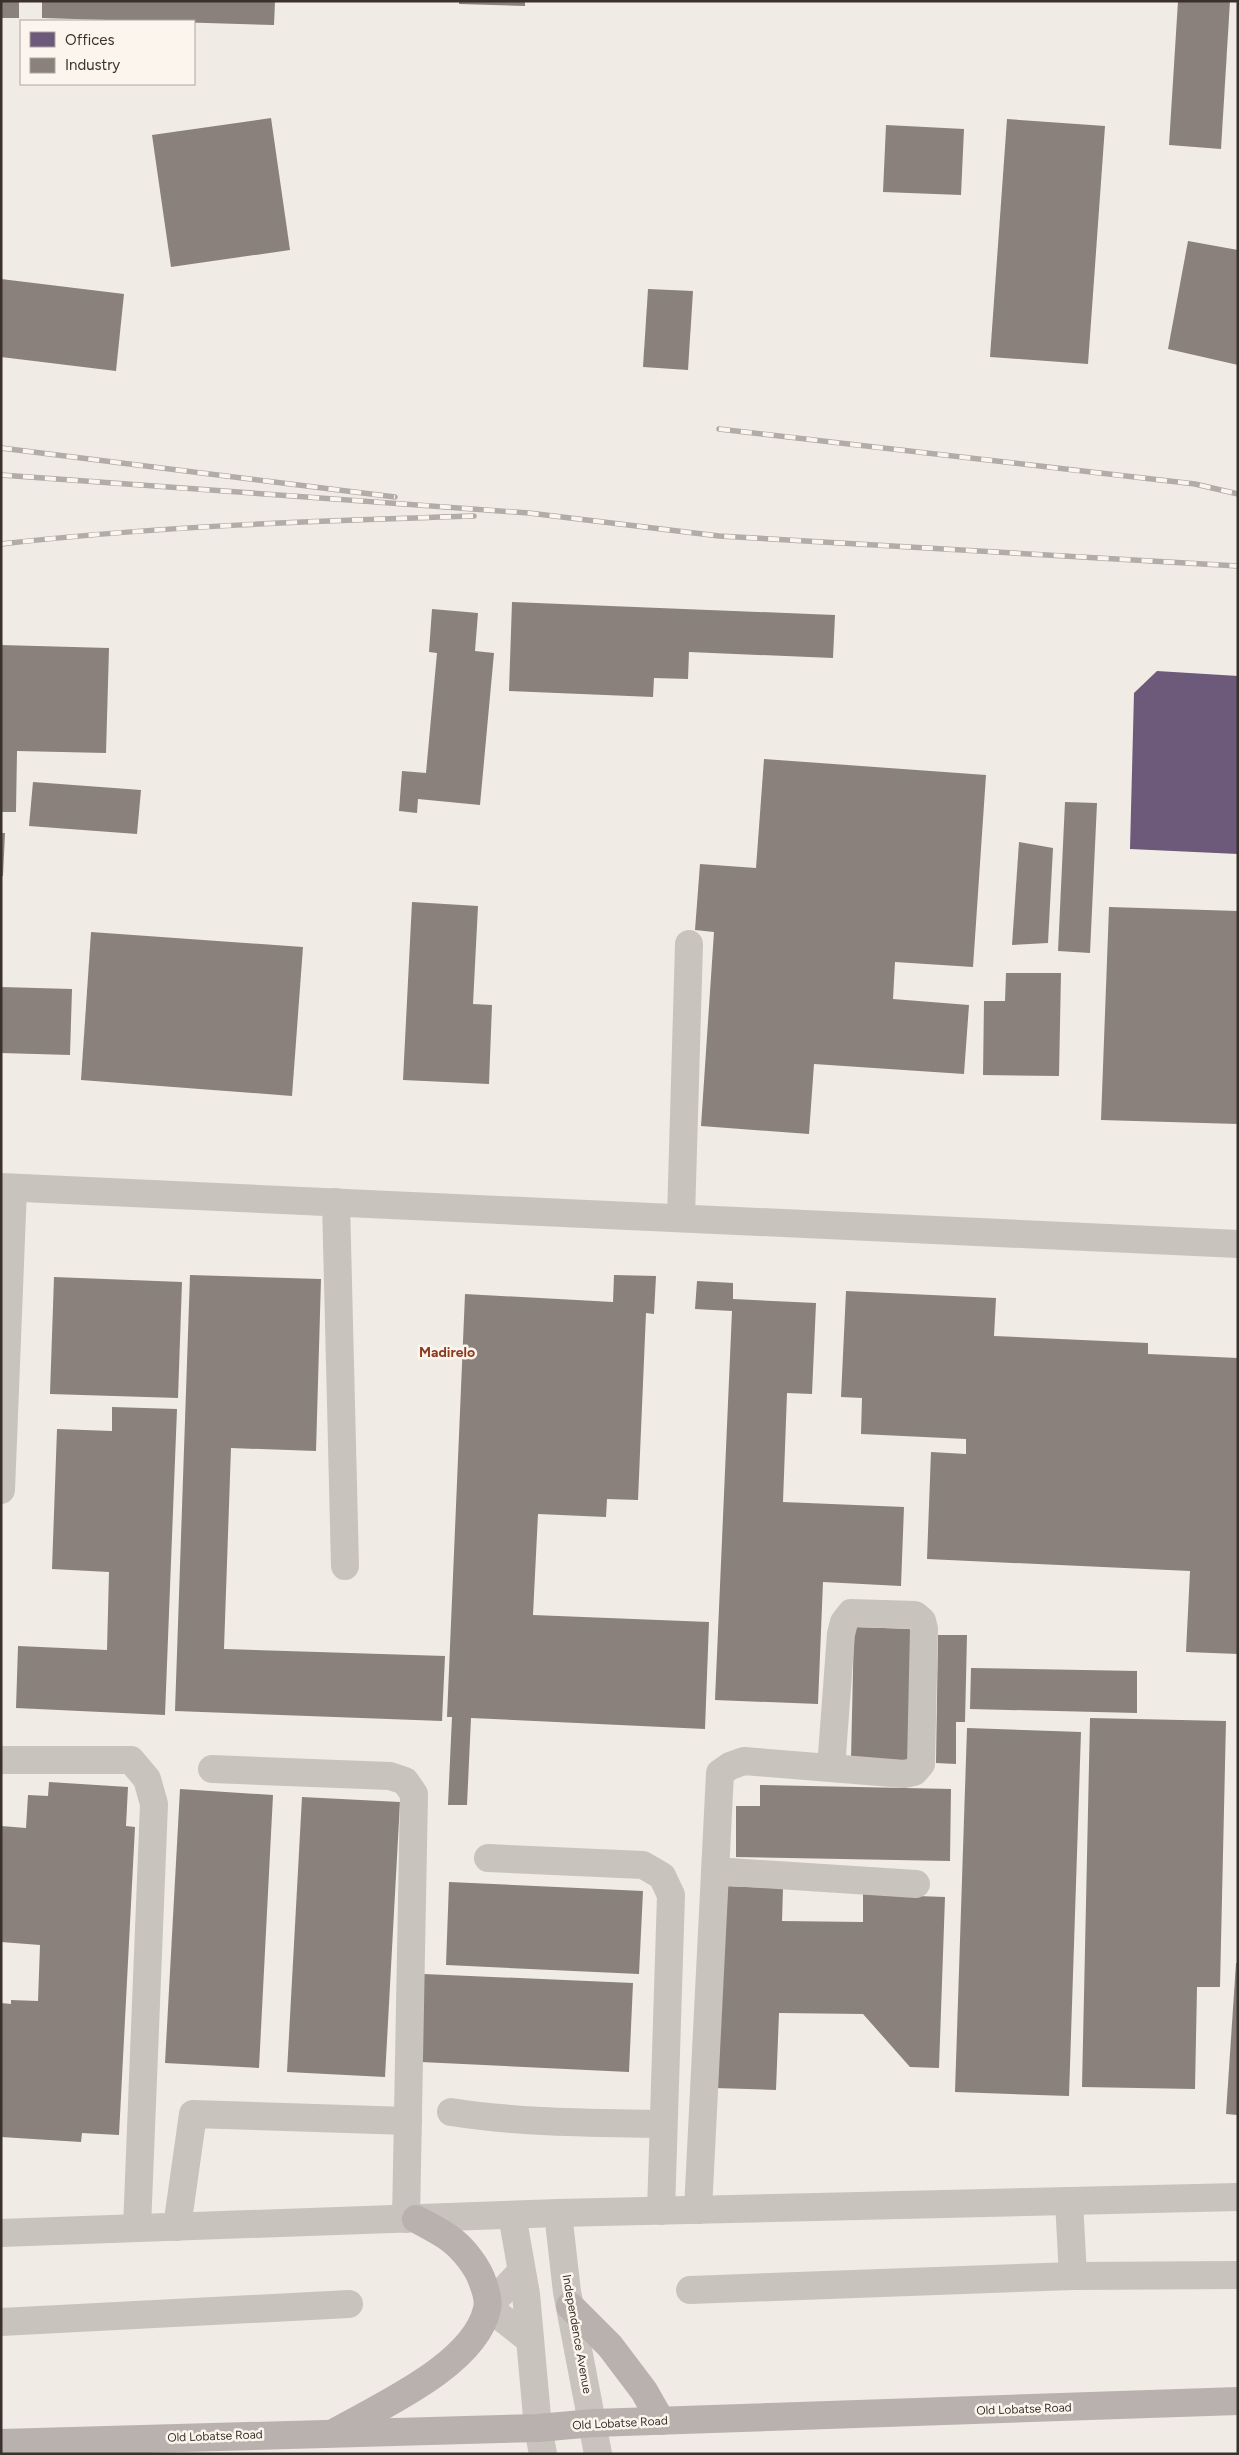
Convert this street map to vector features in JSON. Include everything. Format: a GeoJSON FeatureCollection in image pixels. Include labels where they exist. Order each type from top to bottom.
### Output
{"type":"FeatureCollection","features":[{"type":"Feature","properties":{"kind":"main road"},"geometry":{"type":"LineString","coordinates":[[334,2432],[416,2385],[445,2365],[467,2346],[481,2327],[488,2307],[481,2277],[472,2262],[450,2239],[411,2219]]}},
{"type":"Feature","properties":{"kind":"main road"},"geometry":{"type":"LineString","coordinates":[[570,2306],[610,2346],[644,2391],[661,2421]]}},
{"type":"Feature","properties":{"kind":"main road","name":"Old Lobatse Road"},"geometry":{"type":"LineString","coordinates":[[1,2443],[334,2432],[540,2441],[594,2423],[1238,2401]]}},
{"type":"Feature","properties":{"kind":"street"},"geometry":{"type":"LineString","coordinates":[[680,1218],[689,944]]}},
{"type":"Feature","properties":{"kind":"street"},"geometry":{"type":"LineString","coordinates":[[1,1490],[7,1188],[1238,1244]]}},
{"type":"Feature","properties":{"kind":"street"},"geometry":{"type":"LineString","coordinates":[[336,1202],[345,1566]]}},
{"type":"Feature","properties":{"kind":"street"},"geometry":{"type":"LineString","coordinates":[[698,2210],[720,1774],[730,1766],[744,1761],[904,1774],[914,1772],[920,1764],[924,1629],[922,1621],[915,1615],[850,1613],[844,1622],[841,1634],[831,1768]]}},
{"type":"Feature","properties":{"kind":"street"},"geometry":{"type":"LineString","coordinates":[[1,1760],[131,1760],[147,1779],[154,1804],[137,2228]]}},
{"type":"Feature","properties":{"kind":"street"},"geometry":{"type":"LineString","coordinates":[[212,1769],[390,1776],[405,1782],[414,1794],[408,2121],[411,2219]]}},
{"type":"Feature","properties":{"kind":"street"},"geometry":{"type":"LineString","coordinates":[[488,1858],[642,1865],[662,1876],[671,1895],[660,2211]]}},
{"type":"Feature","properties":{"kind":"street"},"geometry":{"type":"LineString","coordinates":[[715,1870],[916,1884]]}},
{"type":"Feature","properties":{"kind":"street"},"geometry":{"type":"LineString","coordinates":[[451,2112],[490,2118],[547,2122],[663,2124]]}},
{"type":"Feature","properties":{"kind":"street"},"geometry":{"type":"LineString","coordinates":[[177,2227],[194,2114],[408,2121]]}},
{"type":"Feature","properties":{"kind":"street"},"geometry":{"type":"LineString","coordinates":[[1,2233],[558,2213],[1238,2197]]}},
{"type":"Feature","properties":{"kind":"street"},"geometry":{"type":"LineString","coordinates":[[1069,2201],[1073,2276]]}},
{"type":"Feature","properties":{"kind":"street","name":"Independence Avenue"},"geometry":{"type":"LineString","coordinates":[[558,2213],[570,2306],[594,2423],[598,2454]]}},
{"type":"Feature","properties":{"kind":"street"},"geometry":{"type":"LineString","coordinates":[[512,2216],[526,2294],[540,2441]]}},
{"type":"Feature","properties":{"kind":"street"},"geometry":{"type":"LineString","coordinates":[[521,2272],[488,2307],[530,2340]]}},
{"type":"Feature","properties":{"kind":"street"},"geometry":{"type":"LineString","coordinates":[[690,2290],[1073,2276],[1238,2275]]}},
{"type":"Feature","properties":{"kind":"street"},"geometry":{"type":"LineString","coordinates":[[1,2322],[349,2304]]}},
{"type":"Feature","properties":{"kind":"building: Offices"},"geometry":{"type":"Polygon","coordinates":[[[1157,671],[1238,676],[1238,854],[1130,849],[1134,693],[1157,671]]]}},
{"type":"Feature","properties":{"kind":"building: Industry"},"geometry":{"type":"Polygon","coordinates":[[[1,1],[19,1],[19,18],[1,18],[1,1]]]}},
{"type":"Feature","properties":{"kind":"building: Industry"},"geometry":{"type":"Polygon","coordinates":[[[42,1],[275,1],[274,25],[195,23],[195,20],[42,18],[42,1]]]}},
{"type":"Feature","properties":{"kind":"building: Industry"},"geometry":{"type":"Polygon","coordinates":[[[459,1],[525,1],[525,6],[459,4],[459,1]]]}},
{"type":"Feature","properties":{"kind":"building: Industry"},"geometry":{"type":"Polygon","coordinates":[[[1178,1],[1230,1],[1221,149],[1169,145],[1178,1]]]}},
{"type":"Feature","properties":{"kind":"building: Industry"},"geometry":{"type":"Polygon","coordinates":[[[271,118],[290,250],[171,267],[152,135],[271,118]]]}},
{"type":"Feature","properties":{"kind":"building: Industry"},"geometry":{"type":"Polygon","coordinates":[[[1007,119],[1105,126],[1088,364],[990,357],[1007,119]]]}},
{"type":"Feature","properties":{"kind":"building: Industry"},"geometry":{"type":"Polygon","coordinates":[[[886,125],[964,129],[961,195],[883,192],[886,125]]]}},
{"type":"Feature","properties":{"kind":"building: Industry"},"geometry":{"type":"Polygon","coordinates":[[[1188,241],[1238,250],[1238,365],[1168,349],[1188,241]]]}},
{"type":"Feature","properties":{"kind":"building: Industry"},"geometry":{"type":"Polygon","coordinates":[[[1,279],[124,294],[116,371],[1,357],[1,279]]]}},
{"type":"Feature","properties":{"kind":"building: Industry"},"geometry":{"type":"Polygon","coordinates":[[[648,289],[693,291],[688,370],[643,367],[648,289]]]}},
{"type":"Feature","properties":{"kind":"building: Industry"},"geometry":{"type":"Polygon","coordinates":[[[512,602],[835,615],[833,658],[689,652],[688,679],[654,678],[653,697],[509,691],[512,602]]]}},
{"type":"Feature","properties":{"kind":"building: Industry"},"geometry":{"type":"Polygon","coordinates":[[[432,609],[478,613],[475,651],[494,653],[480,805],[418,799],[417,813],[399,811],[402,771],[426,773],[437,653],[429,652],[432,609]]]}},
{"type":"Feature","properties":{"kind":"building: Industry"},"geometry":{"type":"Polygon","coordinates":[[[1,645],[109,648],[106,753],[17,751],[16,812],[1,812],[1,645]]]}},
{"type":"Feature","properties":{"kind":"building: Industry"},"geometry":{"type":"Polygon","coordinates":[[[764,759],[986,775],[973,967],[895,962],[893,999],[969,1005],[964,1074],[814,1064],[809,1134],[701,1126],[714,932],[695,930],[700,864],[756,868],[764,759]]]}},
{"type":"Feature","properties":{"kind":"building: Industry"},"geometry":{"type":"Polygon","coordinates":[[[33,782],[141,790],[137,834],[29,826],[33,782]]]}},
{"type":"Feature","properties":{"kind":"building: Industry"},"geometry":{"type":"Polygon","coordinates":[[[1065,802],[1097,803],[1090,953],[1058,951],[1065,802]]]}},
{"type":"Feature","properties":{"kind":"building: Industry"},"geometry":{"type":"Polygon","coordinates":[[[1,833],[5,833],[3,876],[1,876],[1,833]]]}},
{"type":"Feature","properties":{"kind":"building: Industry"},"geometry":{"type":"Polygon","coordinates":[[[1019,842],[1053,848],[1048,943],[1012,945],[1019,842]]]}},
{"type":"Feature","properties":{"kind":"building: Industry"},"geometry":{"type":"Polygon","coordinates":[[[412,902],[478,906],[473,1004],[492,1005],[489,1084],[403,1080],[412,902]]]}},
{"type":"Feature","properties":{"kind":"building: Industry"},"geometry":{"type":"Polygon","coordinates":[[[1109,907],[1238,911],[1238,1124],[1101,1120],[1109,907]]]}},
{"type":"Feature","properties":{"kind":"building: Industry"},"geometry":{"type":"Polygon","coordinates":[[[91,932],[303,947],[292,1096],[81,1080],[91,932]]]}},
{"type":"Feature","properties":{"kind":"building: Industry"},"geometry":{"type":"Polygon","coordinates":[[[1006,973],[1061,973],[1059,1076],[983,1075],[984,1001],[1005,1001],[1006,973]]]}},
{"type":"Feature","properties":{"kind":"building: Industry"},"geometry":{"type":"Polygon","coordinates":[[[1,987],[72,989],[70,1055],[1,1053],[1,987]]]}},
{"type":"Feature","properties":{"kind":"building: Industry"},"geometry":{"type":"Polygon","coordinates":[[[190,1275],[321,1279],[316,1451],[231,1448],[224,1649],[445,1656],[442,1721],[175,1711],[190,1275]]]}},
{"type":"Feature","properties":{"kind":"building: Industry"},"geometry":{"type":"Polygon","coordinates":[[[614,1275],[656,1276],[654,1314],[646,1313],[638,1500],[607,1499],[606,1517],[538,1514],[533,1615],[709,1622],[705,1729],[471,1718],[467,1805],[448,1805],[452,1717],[447,1717],[465,1294],[613,1302],[614,1275]]]}},
{"type":"Feature","properties":{"kind":"building: Industry"},"geometry":{"type":"Polygon","coordinates":[[[54,1277],[182,1282],[178,1398],[50,1394],[54,1277]]]}},
{"type":"Feature","properties":{"kind":"building: Industry"},"geometry":{"type":"Polygon","coordinates":[[[697,1281],[733,1283],[733,1299],[816,1303],[812,1394],[787,1393],[783,1502],[904,1507],[901,1586],[823,1582],[818,1704],[715,1700],[732,1311],[695,1309],[697,1281]]]}},
{"type":"Feature","properties":{"kind":"building: Industry"},"geometry":{"type":"Polygon","coordinates":[[[846,1291],[996,1298],[994,1336],[1148,1343],[1148,1354],[1238,1358],[1238,1654],[1186,1652],[1190,1571],[927,1559],[931,1452],[966,1454],[966,1439],[861,1434],[862,1398],[841,1397],[846,1291]]]}},
{"type":"Feature","properties":{"kind":"building: Industry"},"geometry":{"type":"Polygon","coordinates":[[[112,1407],[177,1409],[165,1715],[16,1708],[18,1646],[107,1650],[109,1572],[52,1569],[57,1429],[112,1431],[112,1407]]]}},
{"type":"Feature","properties":{"kind":"building: Industry"},"geometry":{"type":"Polygon","coordinates":[[[854,1627],[912,1629],[909,1761],[851,1759],[854,1627]]]}},
{"type":"Feature","properties":{"kind":"building: Industry"},"geometry":{"type":"Polygon","coordinates":[[[938,1635],[967,1635],[965,1722],[956,1722],[956,1764],[936,1763],[938,1635]]]}},
{"type":"Feature","properties":{"kind":"building: Industry"},"geometry":{"type":"Polygon","coordinates":[[[971,1668],[1137,1671],[1137,1713],[970,1709],[971,1668]]]}},
{"type":"Feature","properties":{"kind":"building: Industry"},"geometry":{"type":"Polygon","coordinates":[[[1090,1718],[1226,1721],[1220,1987],[1197,1987],[1195,2089],[1082,2087],[1090,1718]]]}},
{"type":"Feature","properties":{"kind":"building: Industry"},"geometry":{"type":"Polygon","coordinates":[[[967,1728],[1081,1732],[1069,2096],[955,2092],[967,1728]]]}},
{"type":"Feature","properties":{"kind":"building: Industry"},"geometry":{"type":"Polygon","coordinates":[[[49,1782],[128,1787],[126,1826],[135,1827],[119,2135],[82,2133],[81,2142],[1,2137],[1,2003],[11,2004],[11,2000],[38,2001],[40,1945],[1,1942],[1,1826],[26,1828],[28,1795],[48,1796],[49,1782]]]}},
{"type":"Feature","properties":{"kind":"building: Industry"},"geometry":{"type":"Polygon","coordinates":[[[760,1785],[951,1789],[950,1861],[736,1857],[736,1806],[760,1806],[760,1785]]]}},
{"type":"Feature","properties":{"kind":"building: Industry"},"geometry":{"type":"Polygon","coordinates":[[[180,1789],[273,1795],[259,2068],[165,2063],[180,1789]]]}},
{"type":"Feature","properties":{"kind":"building: Industry"},"geometry":{"type":"Polygon","coordinates":[[[302,1797],[400,1802],[385,2077],[287,2072],[302,1797]]]}},
{"type":"Feature","properties":{"kind":"building: Industry"},"geometry":{"type":"Polygon","coordinates":[[[449,1882],[643,1891],[639,1974],[446,1965],[449,1882]]]}},
{"type":"Feature","properties":{"kind":"building: Industry"},"geometry":{"type":"Polygon","coordinates":[[[720,1886],[783,1888],[782,1921],[863,1922],[863,1894],[945,1897],[939,2068],[910,2067],[863,2014],[779,2013],[776,2090],[714,2088],[720,1886]]]}},
{"type":"Feature","properties":{"kind":"building: Industry"},"geometry":{"type":"Polygon","coordinates":[[[1236,1963],[1238,1963],[1238,2115],[1226,2114],[1236,1963]]]}},
{"type":"Feature","properties":{"kind":"building: Industry"},"geometry":{"type":"Polygon","coordinates":[[[424,1974],[633,1983],[629,2072],[421,2062],[424,1974]]]}},
{"type":"Feature","properties":{"kind":"railway"},"geometry":{"type":"LineString","coordinates":[[719,429],[1195,484],[1238,494]]}},
{"type":"Feature","properties":{"kind":"railway"},"geometry":{"type":"LineString","coordinates":[[1,448],[395,497]]}},
{"type":"Feature","properties":{"kind":"railway"},"geometry":{"type":"LineString","coordinates":[[1,475],[529,513],[719,536],[1238,566]]}},
{"type":"Feature","properties":{"kind":"railway"},"geometry":{"type":"LineString","coordinates":[[1,544],[119,533],[296,522],[474,516]]}},
{"type":"Feature","properties":{"kind":"district","name":"Madirelo"},"geometry":{"type":"Point","coordinates":[447,1352]}}]}
